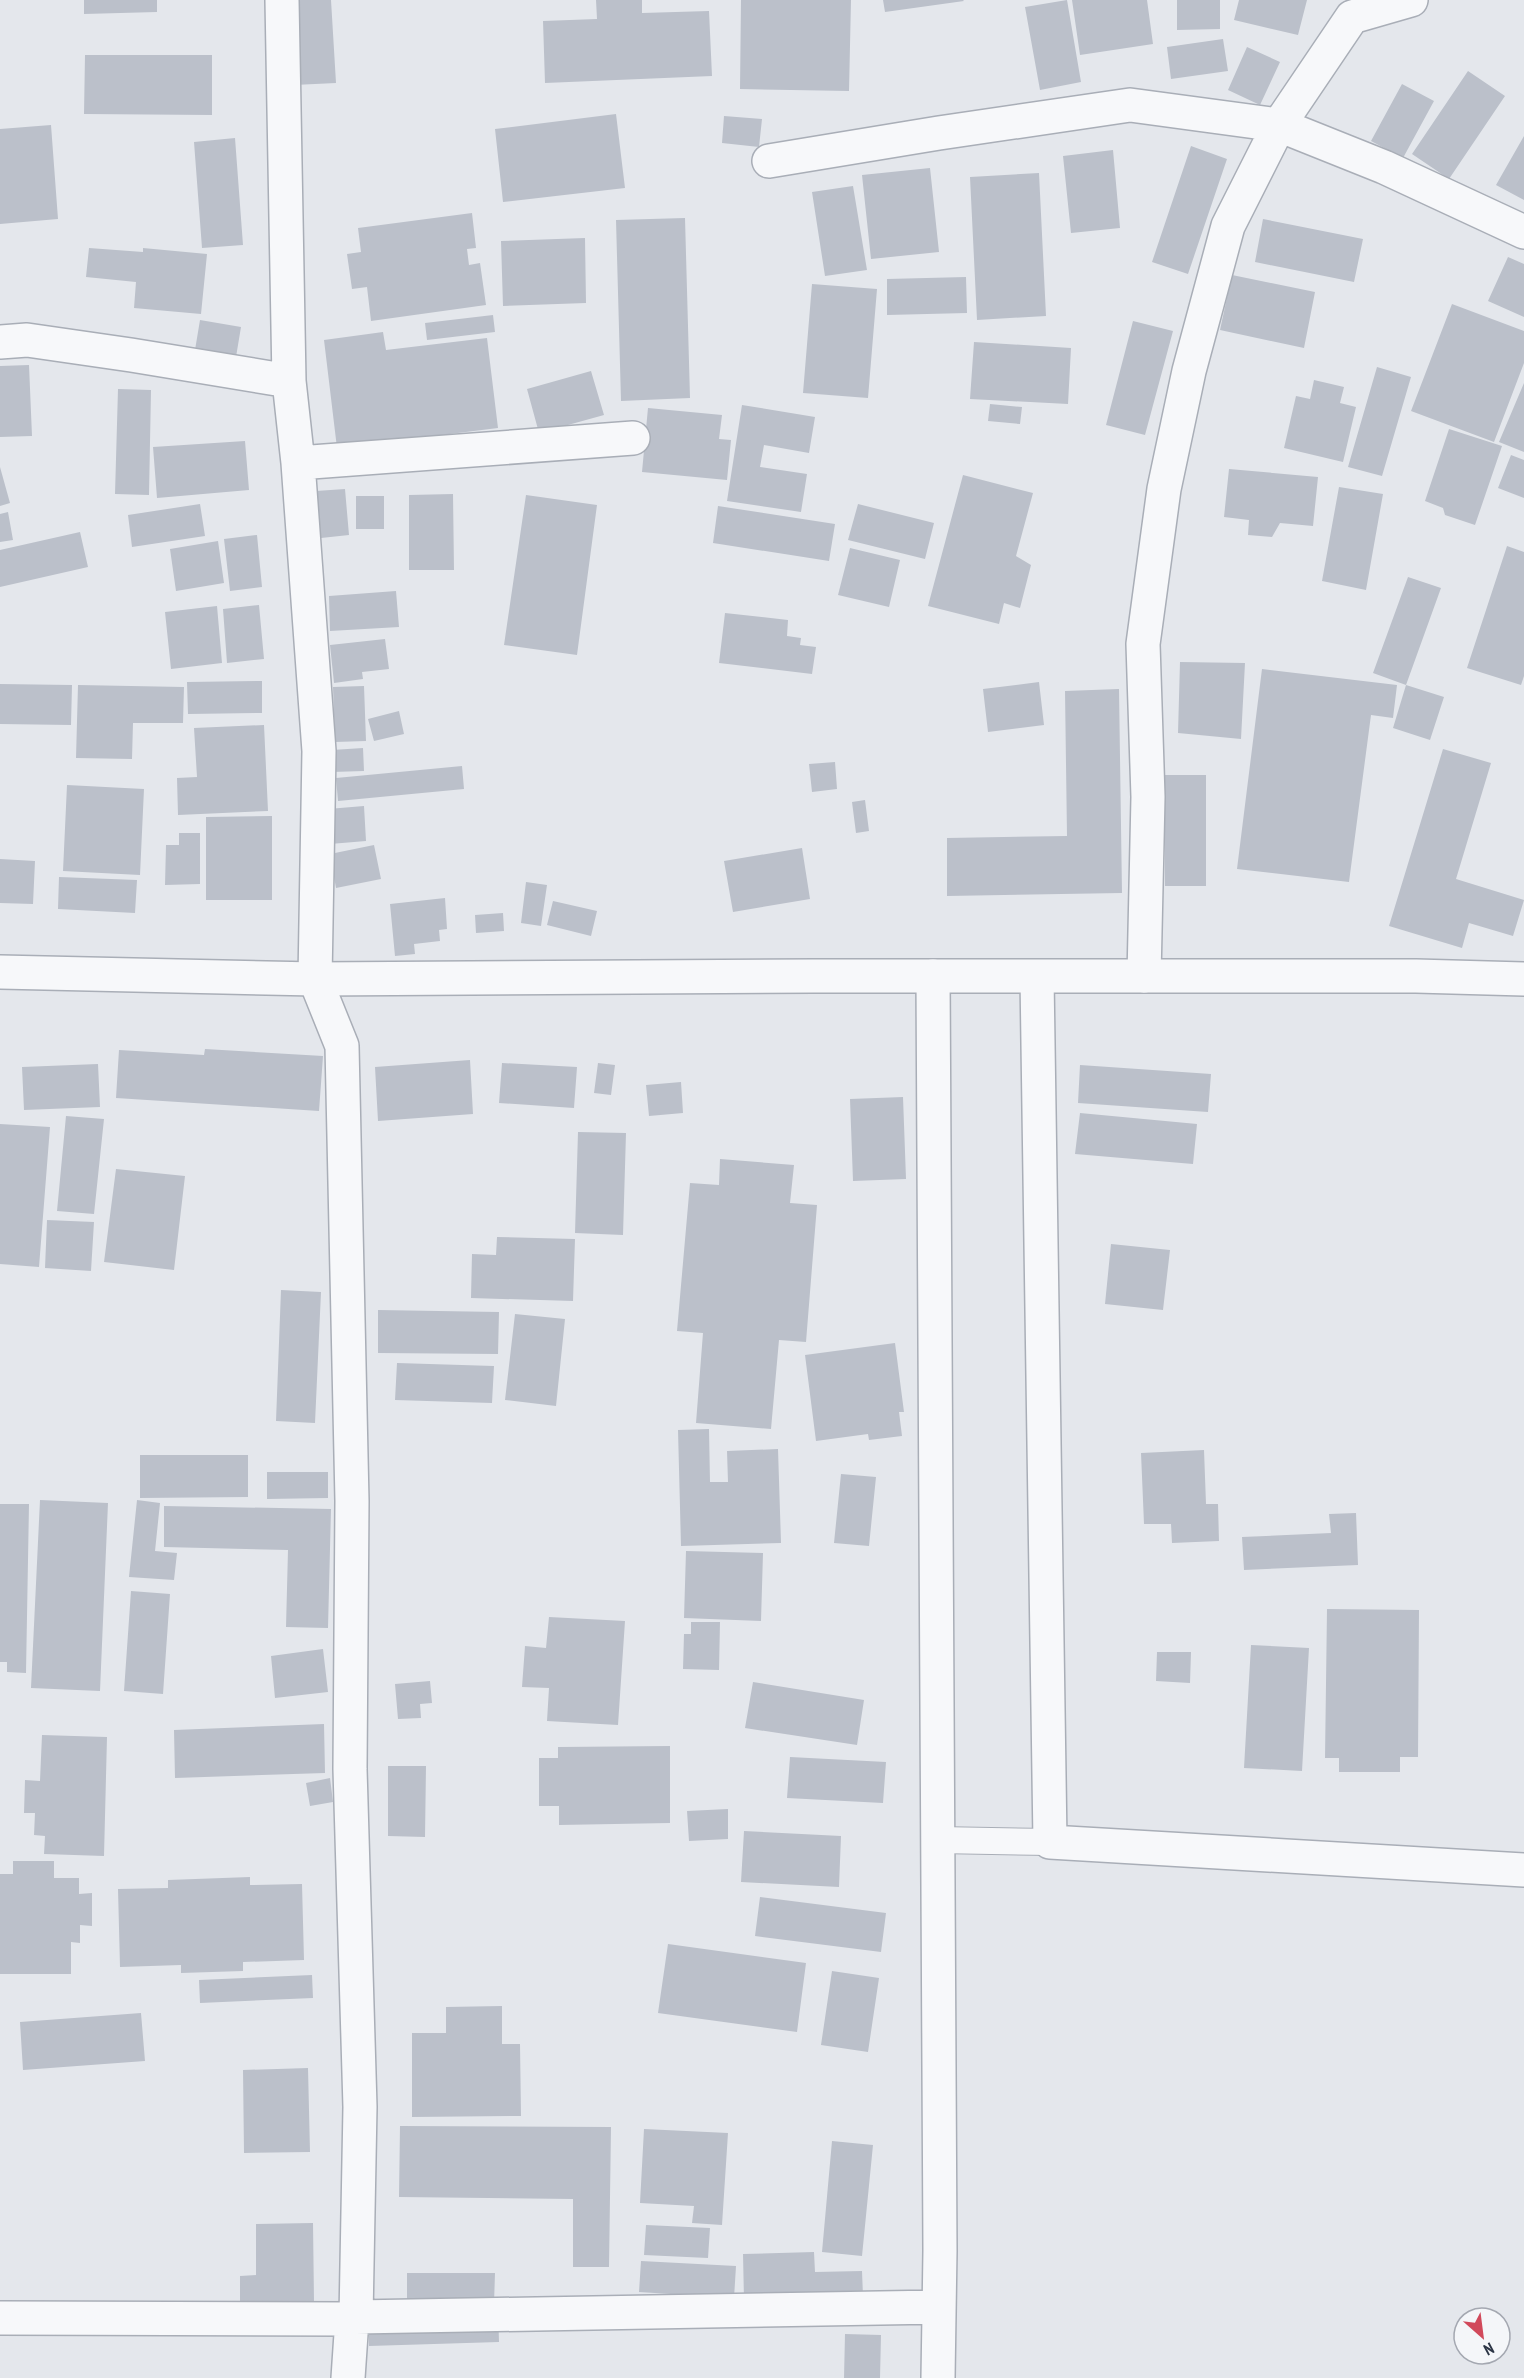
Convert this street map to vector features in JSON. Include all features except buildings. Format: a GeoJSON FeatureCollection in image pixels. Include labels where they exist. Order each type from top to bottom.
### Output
{"type":"FeatureCollection","features":[{"type":"Feature","properties":{"kind":"street"},"geometry":{"type":"LineString","coordinates":[[282,0],[289,381],[298,463],[318,751],[315,979],[342,1046],[352,1501],[350,1769],[360,2107],[354,2318],[348,2378]]}},
{"type":"Feature","properties":{"kind":"street"},"geometry":{"type":"LineString","coordinates":[[1144,976],[1148,797],[1143,644],[1164,489],[1189,371],[1228,226],[1279,125],[1352,17],[1412,0]]}},
{"type":"Feature","properties":{"kind":"street"},"geometry":{"type":"LineString","coordinates":[[769,161],[1130,105],[1279,125],[1384,167],[1524,232]]}},
{"type":"Feature","properties":{"kind":"street"},"geometry":{"type":"LineString","coordinates":[[0,342],[38,342],[289,381]]}},
{"type":"Feature","properties":{"kind":"street"},"geometry":{"type":"LineString","coordinates":[[298,463],[633,438]]}},
{"type":"Feature","properties":{"kind":"street"},"geometry":{"type":"LineString","coordinates":[[0,972],[315,979],[1416,976],[1524,979]]}},
{"type":"Feature","properties":{"kind":"street"},"geometry":{"type":"LineString","coordinates":[[933,976],[938,1840],[938,2378]]}},
{"type":"Feature","properties":{"kind":"street"},"geometry":{"type":"LineString","coordinates":[[1037,977],[1050,1842],[1524,1870]]}},
{"type":"Feature","properties":{"kind":"street"},"geometry":{"type":"LineString","coordinates":[[0,2318],[354,2318],[939,2307]]}},
{"type":"Feature","properties":{"kind":"lane"},"geometry":{"type":"LineString","coordinates":[[938,1840],[1050,1842]]}}]}
